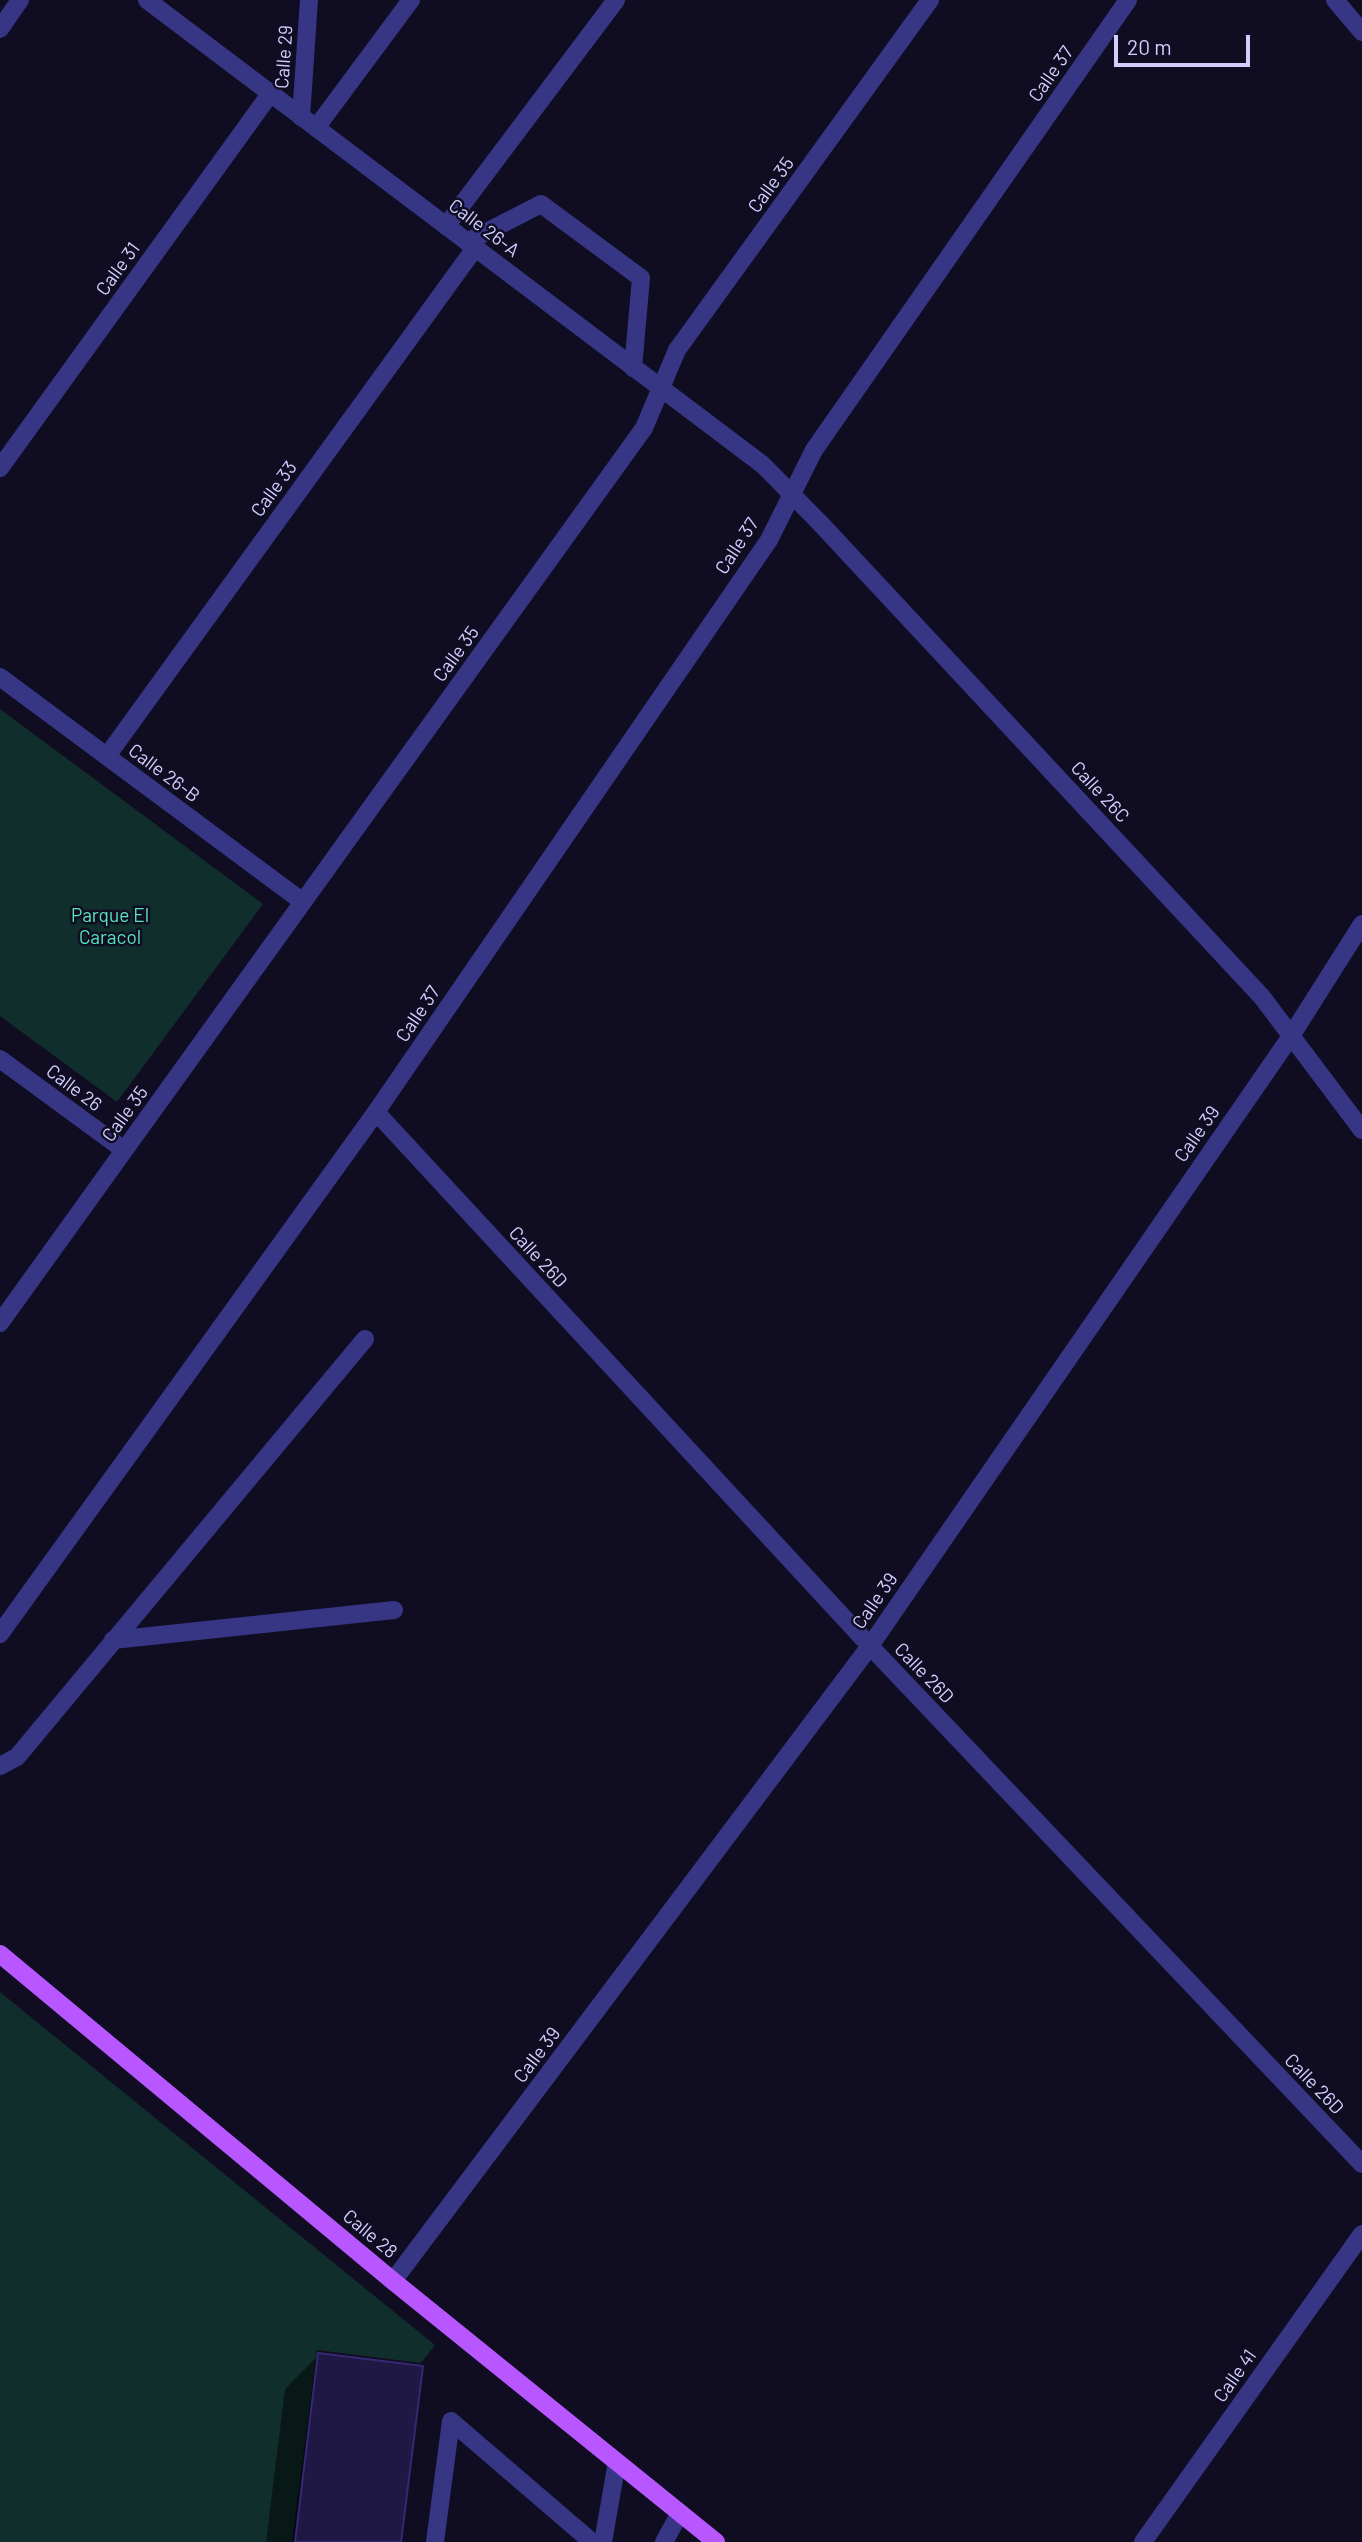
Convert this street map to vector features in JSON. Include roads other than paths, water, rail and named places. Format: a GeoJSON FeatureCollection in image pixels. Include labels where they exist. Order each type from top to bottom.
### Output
{"type":"FeatureCollection","features":[{"type":"Feature","properties":{"kind":"main road","name":"Calle 28"},"geometry":{"type":"LineString","coordinates":[[0,1954],[393,2281],[716,2542]]}},
{"type":"Feature","properties":{"kind":"street"},"geometry":{"type":"LineString","coordinates":[[0,29],[20,0]]}},
{"type":"Feature","properties":{"kind":"street","name":"Calle 26-A"},"geometry":{"type":"LineString","coordinates":[[146,0],[763,465],[791,496]]}},
{"type":"Feature","properties":{"kind":"street","name":"Calle 29"},"geometry":{"type":"LineString","coordinates":[[308,122],[309,0]]}},
{"type":"Feature","properties":{"kind":"street"},"geometry":{"type":"LineString","coordinates":[[308,122],[411,0]]}},
{"type":"Feature","properties":{"kind":"street"},"geometry":{"type":"LineString","coordinates":[[446,226],[617,0]]}},
{"type":"Feature","properties":{"kind":"street","name":"Calle 35"},"geometry":{"type":"LineString","coordinates":[[0,1323],[644,428],[677,351],[930,0]]}},
{"type":"Feature","properties":{"kind":"street","name":"Calle 37"},"geometry":{"type":"LineString","coordinates":[[0,1634],[376,1112],[769,540],[822,439],[1128,0]]}},
{"type":"Feature","properties":{"kind":"street"},"geometry":{"type":"LineString","coordinates":[[1335,0],[1362,32]]}},
{"type":"Feature","properties":{"kind":"street","name":"Calle 31"},"geometry":{"type":"LineString","coordinates":[[0,468],[270,94]]}},
{"type":"Feature","properties":{"kind":"street"},"geometry":{"type":"LineString","coordinates":[[471,245],[541,204],[641,278],[633,368]]}},
{"type":"Feature","properties":{"kind":"street","name":"Calle 33"},"geometry":{"type":"LineString","coordinates":[[107,756],[471,245]]}},
{"type":"Feature","properties":{"kind":"street","name":"Calle 26C"},"geometry":{"type":"LineString","coordinates":[[791,496],[820,523],[1262,997],[1362,1130]]}},
{"type":"Feature","properties":{"kind":"street","name":"Calle 26-B"},"geometry":{"type":"LineString","coordinates":[[0,677],[303,902]]}},
{"type":"Feature","properties":{"kind":"street","name":"Calle 39"},"geometry":{"type":"LineString","coordinates":[[393,2281],[870,1646],[1291,1035],[1362,924]]}},
{"type":"Feature","properties":{"kind":"street","name":"Calle 26"},"geometry":{"type":"LineString","coordinates":[[0,1059],[124,1150]]}},
{"type":"Feature","properties":{"kind":"street","name":"Calle 26D"},"geometry":{"type":"LineString","coordinates":[[376,1112],[870,1646],[1362,2164]]}},
{"type":"Feature","properties":{"kind":"street"},"geometry":{"type":"LineString","coordinates":[[0,1766],[17,1757],[365,1339]]}},
{"type":"Feature","properties":{"kind":"street"},"geometry":{"type":"LineString","coordinates":[[113,1640],[394,1610]]}},
{"type":"Feature","properties":{"kind":"street","name":"Calle 41"},"geometry":{"type":"LineString","coordinates":[[1143,2542],[1362,2235]]}},
{"type":"Feature","properties":{"kind":"street"},"geometry":{"type":"LineString","coordinates":[[435,2542],[451,2421],[592,2542]]}},
{"type":"Feature","properties":{"kind":"street"},"geometry":{"type":"LineString","coordinates":[[603,2542],[617,2462]]}},
{"type":"Feature","properties":{"kind":"street"},"geometry":{"type":"LineString","coordinates":[[664,2542],[680,2513]]}},
{"type":"Feature","properties":{"kind":"park label","name":"Parque El Caracol"},"geometry":{"type":"Point","coordinates":[110,927]}}]}
